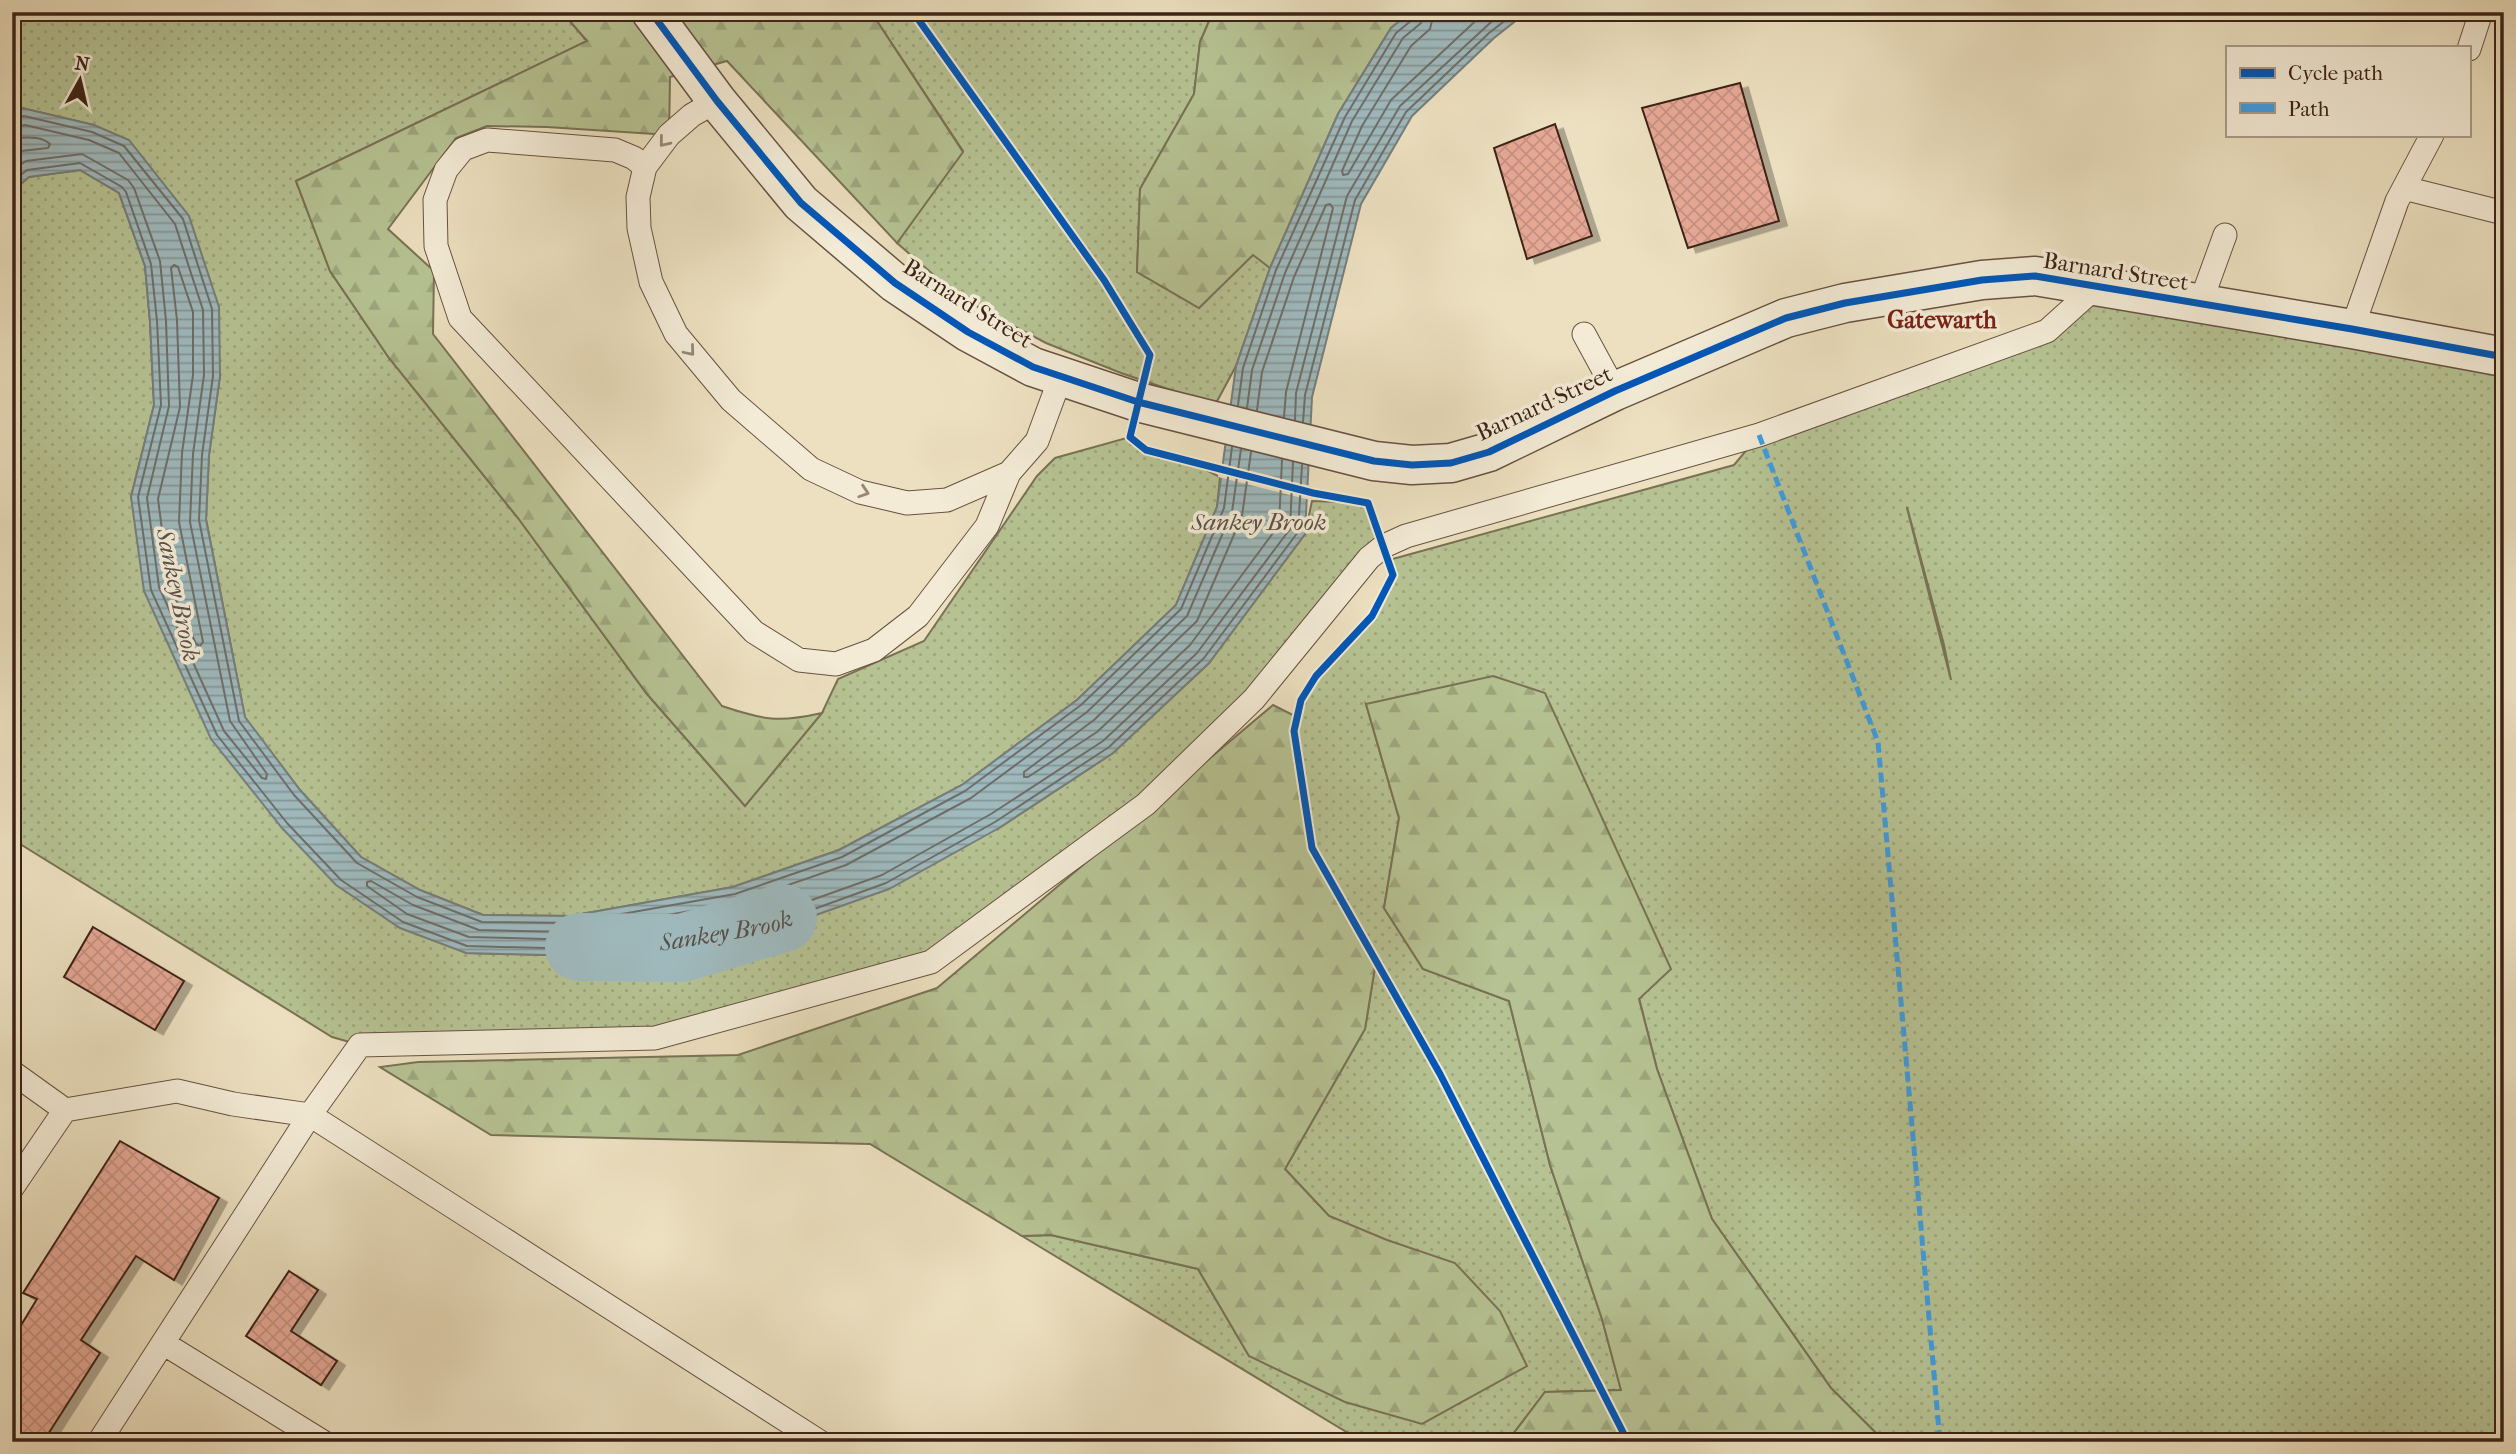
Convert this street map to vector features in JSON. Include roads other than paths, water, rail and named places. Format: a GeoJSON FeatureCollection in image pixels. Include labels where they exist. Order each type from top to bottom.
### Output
{"type":"FeatureCollection","features":[{"type":"Feature","properties":{"kind":"street","name":"Barnard Street"},"geometry":{"type":"LineString","coordinates":[[651,12],[717,101],[802,203],[895,283],[968,332],[1033,367],[1138,402],[1374,461],[1412,465],[1451,463],[1489,452],[1615,391],[1786,318],[1845,303],[1982,279],[2035,276],[2352,329],[2504,358]]}},
{"type":"Feature","properties":{"kind":"lane"},"geometry":{"type":"LineString","coordinates":[[2470,46],[2481,12]]}},
{"type":"Feature","properties":{"kind":"lane"},"geometry":{"type":"LineString","coordinates":[[717,101],[692,115],[669,135],[645,167],[638,197],[639,228],[651,282],[676,334],[731,400],[811,469],[860,492],[906,503],[947,500],[1009,473]]}},
{"type":"Feature","properties":{"kind":"lane"},"geometry":{"type":"LineString","coordinates":[[2352,329],[2398,201],[2431,136]]}},
{"type":"Feature","properties":{"kind":"lane"},"geometry":{"type":"LineString","coordinates":[[645,167],[615,150],[487,140],[463,149],[446,170],[435,200],[436,246],[460,318],[754,632],[799,660],[836,664],[874,650],[918,616],[987,526],[1009,473],[1037,441],[1061,376]]}},
{"type":"Feature","properties":{"kind":"lane"},"geometry":{"type":"LineString","coordinates":[[2404,188],[2504,213]]}},
{"type":"Feature","properties":{"kind":"lane"},"geometry":{"type":"LineString","coordinates":[[2200,304],[2225,235]]}},
{"type":"Feature","properties":{"kind":"lane"},"geometry":{"type":"LineString","coordinates":[[99,1442],[310,1115],[360,1045],[655,1038],[931,962],[1146,804],[1254,699],[1369,558],[1384,546],[1406,536],[1759,435],[2047,331],[2097,286]]}},
{"type":"Feature","properties":{"kind":"lane"},"geometry":{"type":"LineString","coordinates":[[1584,334],[1615,391]]}},
{"type":"Feature","properties":{"kind":"lane"},"geometry":{"type":"LineString","coordinates":[[12,1072],[65,1110],[177,1091],[233,1104],[310,1115],[820,1442]]}},
{"type":"Feature","properties":{"kind":"lane"},"geometry":{"type":"LineString","coordinates":[[12,1188],[65,1110]]}},
{"type":"Feature","properties":{"kind":"lane"},"geometry":{"type":"LineString","coordinates":[[163,1343],[323,1442]]}},
{"type":"Feature","properties":{"kind":"water","name":"Sankey Brook"},"geometry":{"type":"Polygon","coordinates":[[[1411,12],[1527,12],[1494,38],[1412,116],[1361,204],[1312,397],[1305,534],[1209,663],[1113,753],[999,828],[889,889],[771,931],[619,957],[466,953],[400,928],[336,885],[282,828],[211,739],[144,591],[131,497],[154,405],[150,322],[145,266],[119,193],[80,170],[29,177],[12,192],[12,113],[22,108],[94,125],[129,140],[189,216],[219,307],[220,376],[209,455],[206,520],[245,717],[300,790],[361,857],[420,890],[483,915],[570,916],[733,887],[839,850],[962,785],[1077,700],[1176,605],[1217,507],[1236,366],[1270,268],[1338,114],[1391,28],[1411,12]]]}},
{"type":"Feature","properties":{"kind":"waterway","name":"Sankey Brook"},"geometry":{"type":"LineString","coordinates":[[579,947],[682,948],[783,918]]}},
{"type":"Feature","properties":{"kind":"district","name":"Gatewarth"},"geometry":{"type":"Point","coordinates":[1942,320]}}]}
